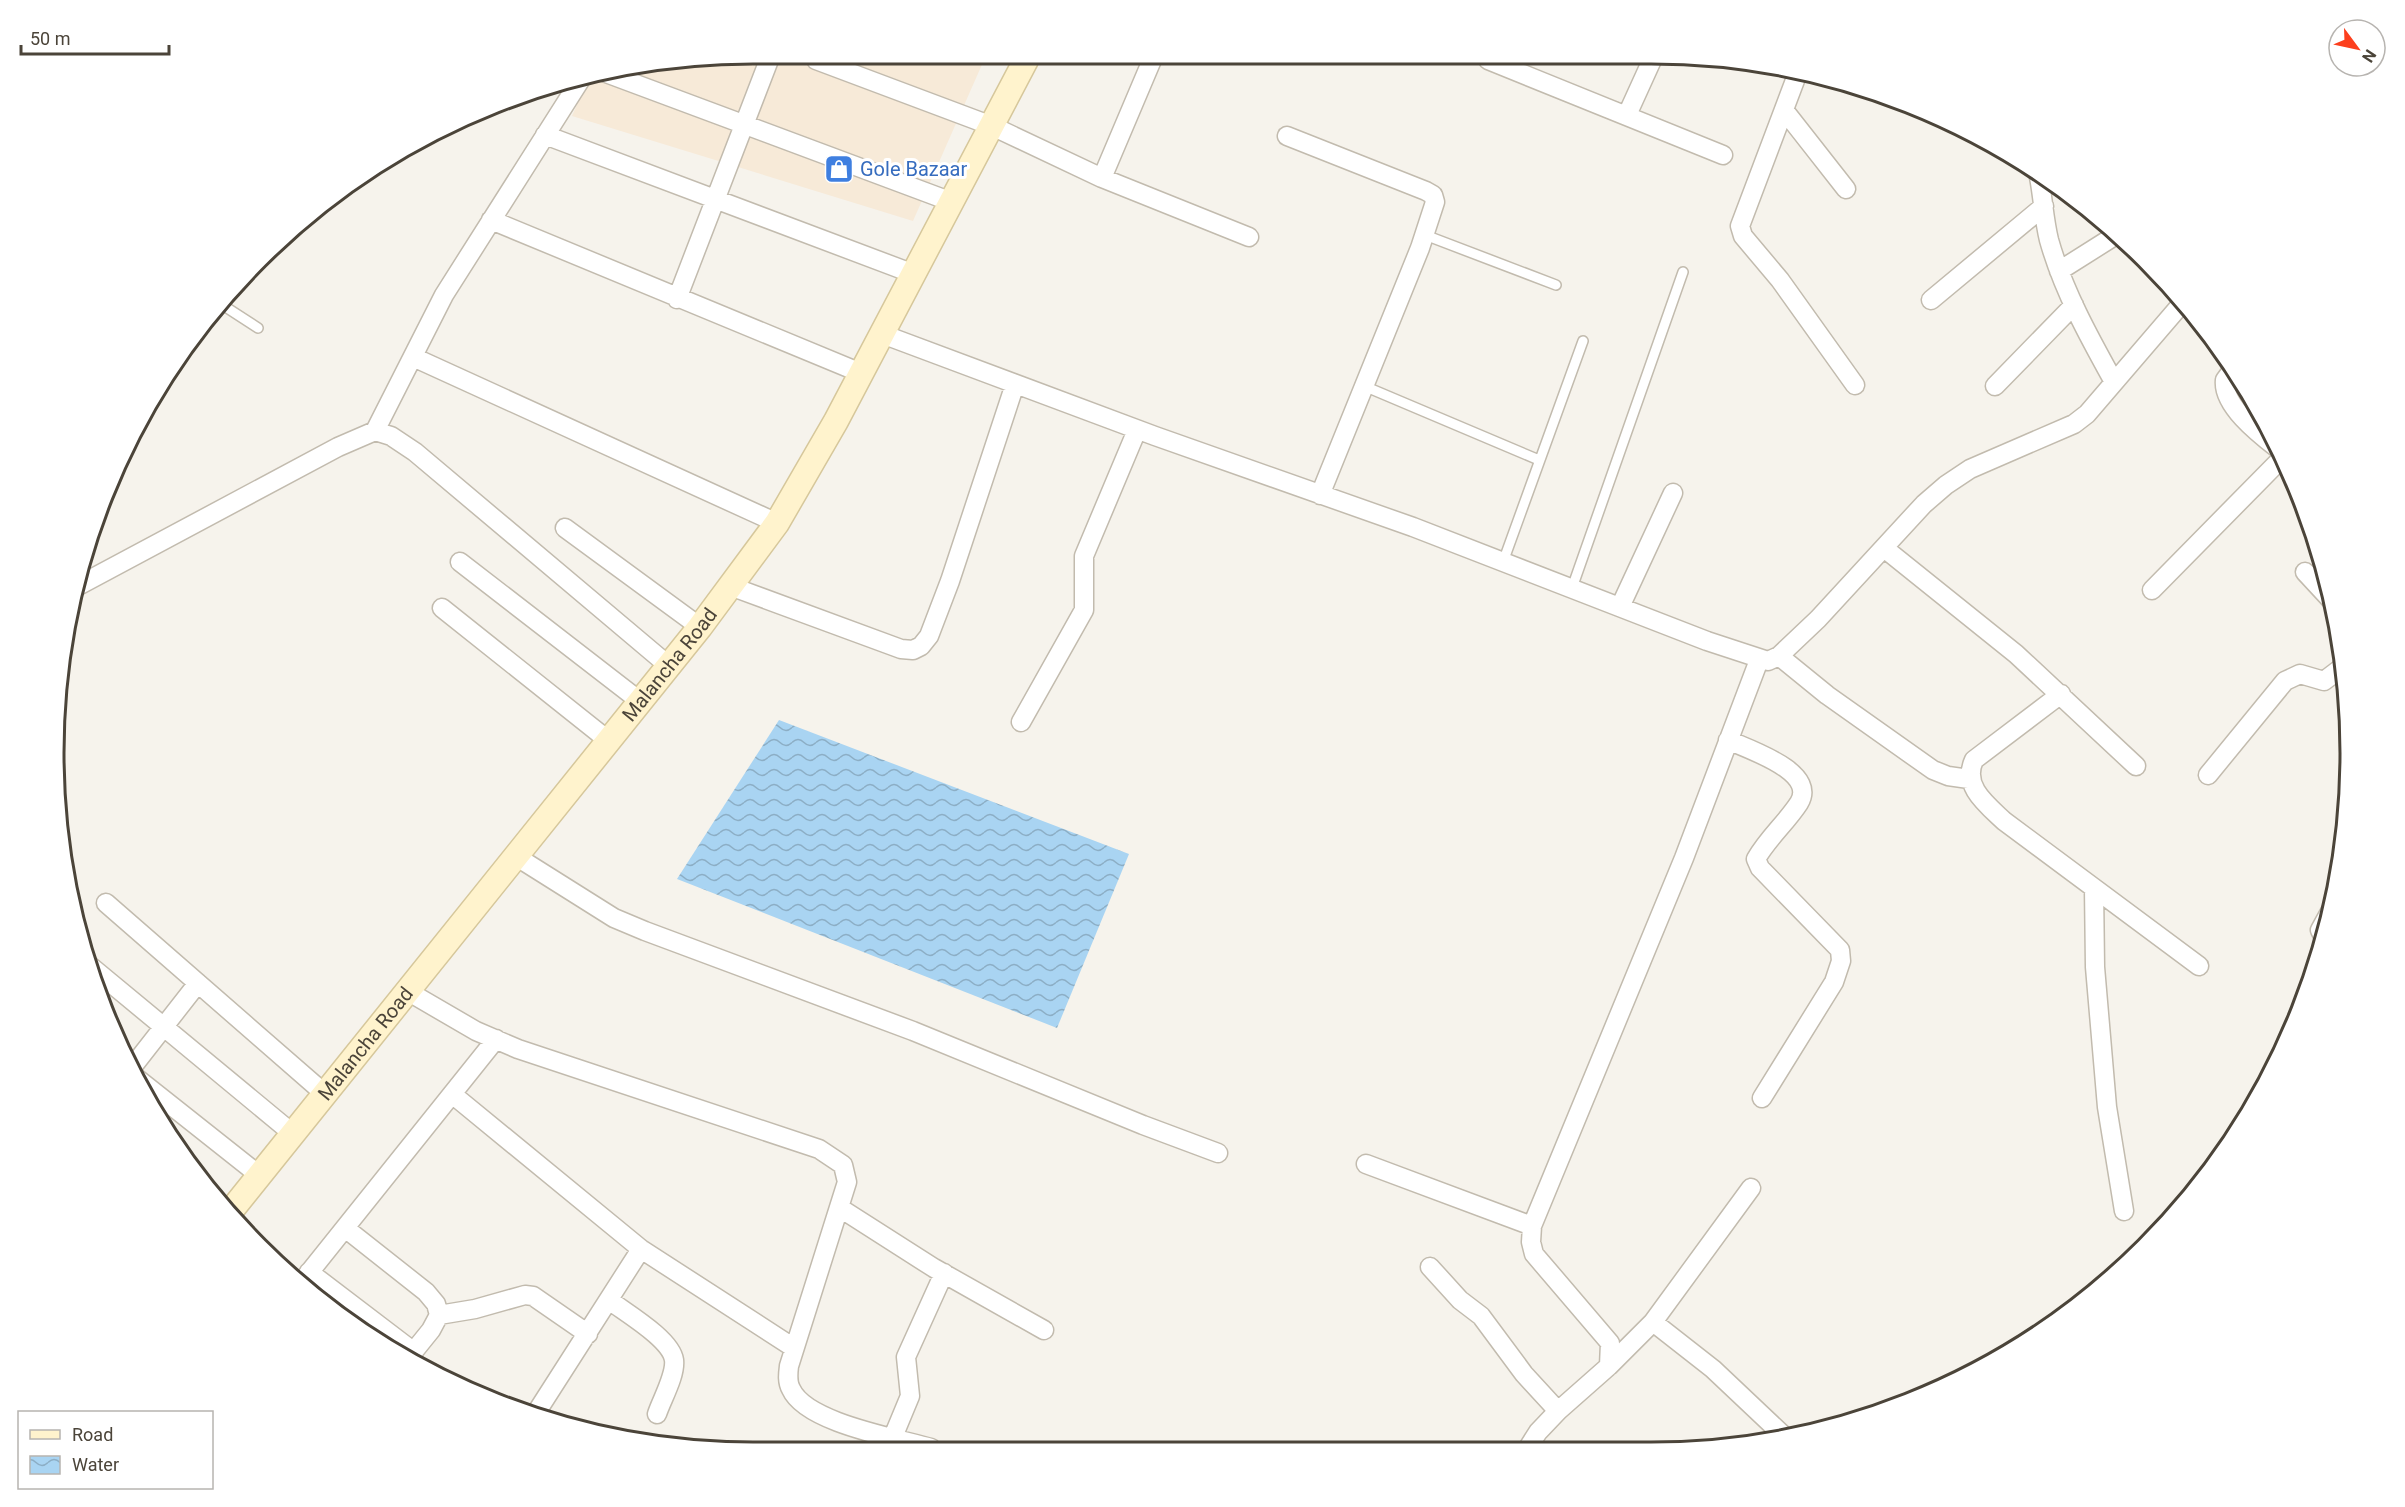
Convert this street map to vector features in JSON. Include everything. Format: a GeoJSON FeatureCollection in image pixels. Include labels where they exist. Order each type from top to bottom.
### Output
{"type":"FeatureCollection","features":[{"type":"Feature","properties":{"kind":"main road","name":"Malancha Road"},"geometry":{"type":"LineString","coordinates":[[234,1207],[292,1133],[409,993],[641,702],[777,523],[861,374],[1024,64]]}},
{"type":"Feature","properties":{"kind":"street"},"geometry":{"type":"LineString","coordinates":[[677,299],[767,64]]}},
{"type":"Feature","properties":{"kind":"street"},"geometry":{"type":"LineString","coordinates":[[827,64],[992,126],[1102,178],[1249,237]]}},
{"type":"Feature","properties":{"kind":"street"},"geometry":{"type":"LineString","coordinates":[[1102,178],[1150,64]]}},
{"type":"Feature","properties":{"kind":"street"},"geometry":{"type":"LineString","coordinates":[[1498,64],[1723,155]]}},
{"type":"Feature","properties":{"kind":"street"},"geometry":{"type":"LineString","coordinates":[[1627,115],[1650,64]]}},
{"type":"Feature","properties":{"kind":"street"},"geometry":{"type":"LineString","coordinates":[[619,78],[952,202]]}},
{"type":"Feature","properties":{"kind":"street"},"geometry":{"type":"LineString","coordinates":[[1795,80],[1740,226],[1743,236],[1780,280],[1855,385]]}},
{"type":"Feature","properties":{"kind":"street"},"geometry":{"type":"LineString","coordinates":[[87,581],[346,444],[375,431],[444,295],[574,88]]}},
{"type":"Feature","properties":{"kind":"street"},"geometry":{"type":"LineString","coordinates":[[1784,110],[1846,189]]}},
{"type":"Feature","properties":{"kind":"street"},"geometry":{"type":"LineString","coordinates":[[545,135],[914,274]]}},
{"type":"Feature","properties":{"kind":"street"},"geometry":{"type":"LineString","coordinates":[[1287,136],[1433,195],[1435,202],[1425,235],[1320,495]]}},
{"type":"Feature","properties":{"kind":"street"},"geometry":{"type":"LineString","coordinates":[[2040,186],[2049,239],[2059,271],[2114,382]]}},
{"type":"Feature","properties":{"kind":"street"},"geometry":{"type":"LineString","coordinates":[[1931,300],[2044,206]]}},
{"type":"Feature","properties":{"kind":"street"},"geometry":{"type":"LineString","coordinates":[[491,220],[861,374]]}},
{"type":"Feature","properties":{"kind":"street"},"geometry":{"type":"LineString","coordinates":[[2059,271],[2110,239]]}},
{"type":"Feature","properties":{"kind":"street"},"geometry":{"type":"LineString","coordinates":[[1995,386],[2074,305]]}},
{"type":"Feature","properties":{"kind":"street"},"geometry":{"type":"LineString","coordinates":[[882,334],[1503,562],[1759,660],[1768,661],[1779,656],[1946,485],[1970,469],[2074,424],[2086,414],[2178,309]]}},
{"type":"Feature","properties":{"kind":"street"},"geometry":{"type":"LineString","coordinates":[[413,357],[777,523]]}},
{"type":"Feature","properties":{"kind":"street"},"geometry":{"type":"LineString","coordinates":[[2228,377],[2225,380],[2228,397],[2253,430],[2263,437]]}},
{"type":"Feature","properties":{"kind":"street"},"geometry":{"type":"LineString","coordinates":[[730,586],[901,649],[913,650],[921,646],[929,636],[951,581],[1015,384]]}},
{"type":"Feature","properties":{"kind":"street"},"geometry":{"type":"LineString","coordinates":[[1021,723],[1084,610],[1084,556],[1137,429]]}},
{"type":"Feature","properties":{"kind":"street"},"geometry":{"type":"LineString","coordinates":[[375,431],[391,436],[415,452],[669,666]]}},
{"type":"Feature","properties":{"kind":"street"},"geometry":{"type":"LineString","coordinates":[[2152,590],[2276,464]]}},
{"type":"Feature","properties":{"kind":"street"},"geometry":{"type":"LineString","coordinates":[[1620,607],[1673,493]]}},
{"type":"Feature","properties":{"kind":"street"},"geometry":{"type":"LineString","coordinates":[[565,528],[700,627]]}},
{"type":"Feature","properties":{"kind":"street"},"geometry":{"type":"LineString","coordinates":[[1884,548],[1981,625],[2061,694],[2136,766]]}},
{"type":"Feature","properties":{"kind":"street"},"geometry":{"type":"LineString","coordinates":[[460,562],[641,702]]}},
{"type":"Feature","properties":{"kind":"street"},"geometry":{"type":"LineString","coordinates":[[2305,572],[2320,588]]}},
{"type":"Feature","properties":{"kind":"street"},"geometry":{"type":"LineString","coordinates":[[442,608],[609,741]]}},
{"type":"Feature","properties":{"kind":"street"},"geometry":{"type":"LineString","coordinates":[[1779,656],[1827,695],[1933,770],[1970,779]]}},
{"type":"Feature","properties":{"kind":"street"},"geometry":{"type":"LineString","coordinates":[[1609,1366],[1610,1343],[1534,1254],[1531,1242],[1532,1226],[1684,858],[1759,660]]}},
{"type":"Feature","properties":{"kind":"street"},"geometry":{"type":"LineString","coordinates":[[2208,775],[2285,681],[2300,674],[2324,681],[2336,672]]}},
{"type":"Feature","properties":{"kind":"street"},"geometry":{"type":"LineString","coordinates":[[2061,694],[1974,760],[1970,770],[1970,779],[1980,795],[2004,821],[2199,966]]}},
{"type":"Feature","properties":{"kind":"street"},"geometry":{"type":"LineString","coordinates":[[1728,740],[1780,764],[1802,783],[1804,794],[1798,804],[1756,859],[1760,868],[1840,950],[1841,961],[1834,982],[1762,1098]]}},
{"type":"Feature","properties":{"kind":"street"},"geometry":{"type":"LineString","coordinates":[[517,857],[614,918],[645,932],[913,1031],[1143,1125],[1218,1153]]}},
{"type":"Feature","properties":{"kind":"street"},"geometry":{"type":"LineString","coordinates":[[2094,888],[2095,967],[2106,1107],[2124,1211]]}},
{"type":"Feature","properties":{"kind":"street"},"geometry":{"type":"LineString","coordinates":[[106,903],[325,1094]]}},
{"type":"Feature","properties":{"kind":"street"},"geometry":{"type":"LineString","coordinates":[[101,975],[292,1133]]}},
{"type":"Feature","properties":{"kind":"street"},"geometry":{"type":"LineString","coordinates":[[137,1061],[198,983]]}},
{"type":"Feature","properties":{"kind":"street"},"geometry":{"type":"LineString","coordinates":[[409,993],[518,1049],[819,1149],[836,1158],[847,1173],[840,1208],[794,1348],[788,1382],[797,1399],[819,1415],[910,1442]]}},
{"type":"Feature","properties":{"kind":"street"},"geometry":{"type":"LineString","coordinates":[[305,1277],[496,1039]]}},
{"type":"Feature","properties":{"kind":"street"},"geometry":{"type":"LineString","coordinates":[[154,1092],[259,1175]]}},
{"type":"Feature","properties":{"kind":"street"},"geometry":{"type":"LineString","coordinates":[[452,1094],[641,1249],[794,1348]]}},
{"type":"Feature","properties":{"kind":"street"},"geometry":{"type":"LineString","coordinates":[[1366,1164],[1532,1226]]}},
{"type":"Feature","properties":{"kind":"street"},"geometry":{"type":"LineString","coordinates":[[1532,1442],[1558,1411],[1609,1366],[1653,1322],[1751,1188]]}},
{"type":"Feature","properties":{"kind":"street"},"geometry":{"type":"LineString","coordinates":[[840,1208],[944,1273],[1044,1330]]}},
{"type":"Feature","properties":{"kind":"street"},"geometry":{"type":"LineString","coordinates":[[345,1228],[426,1292],[436,1304],[439,1315],[432,1329],[413,1352]]}},
{"type":"Feature","properties":{"kind":"street"},"geometry":{"type":"LineString","coordinates":[[539,1408],[641,1249]]}},
{"type":"Feature","properties":{"kind":"street"},"geometry":{"type":"LineString","coordinates":[[1430,1267],[1460,1299],[1481,1316],[1524,1374],[1558,1411]]}},
{"type":"Feature","properties":{"kind":"street"},"geometry":{"type":"LineString","coordinates":[[893,1437],[910,1396],[906,1357],[944,1273]]}},
{"type":"Feature","properties":{"kind":"street"},"geometry":{"type":"LineString","coordinates":[[325,1293],[383,1333]]}},
{"type":"Feature","properties":{"kind":"street"},"geometry":{"type":"LineString","coordinates":[[439,1315],[475,1309],[525,1295],[533,1296],[588,1334]]}},
{"type":"Feature","properties":{"kind":"street"},"geometry":{"type":"LineString","coordinates":[[609,1300],[652,1332],[672,1353],[675,1361],[657,1414]]}},
{"type":"Feature","properties":{"kind":"street"},"geometry":{"type":"LineString","coordinates":[[1653,1322],[1713,1369],[1778,1430]]}},
{"type":"Feature","properties":{"kind":"lane"},"geometry":{"type":"LineString","coordinates":[[1425,235],[1557,285]]}},
{"type":"Feature","properties":{"kind":"lane"},"geometry":{"type":"LineString","coordinates":[[1572,588],[1683,272]]}},
{"type":"Feature","properties":{"kind":"lane"},"geometry":{"type":"LineString","coordinates":[[228,308],[258,328]]}},
{"type":"Feature","properties":{"kind":"lane"},"geometry":{"type":"LineString","coordinates":[[1503,562],[1583,341]]}},
{"type":"Feature","properties":{"kind":"lane"},"geometry":{"type":"LineString","coordinates":[[1364,386],[1539,460]]}},
{"type":"Feature","properties":{"kind":"shaded area","name":"Gole Bazaar"},"geometry":{"type":"Polygon","coordinates":[[[754,64],[982,64],[913,221],[572,116],[585,86],[664,70],[754,64]]]}},
{"type":"Feature","properties":{"kind":"water"},"geometry":{"type":"Polygon","coordinates":[[[779,720],[1129,854],[1057,1028],[677,879],[779,720]]]}},
{"type":"Feature","properties":{"kind":"place","name":"Gole Bazaar"},"geometry":{"type":"Point","coordinates":[839,169]}}]}
